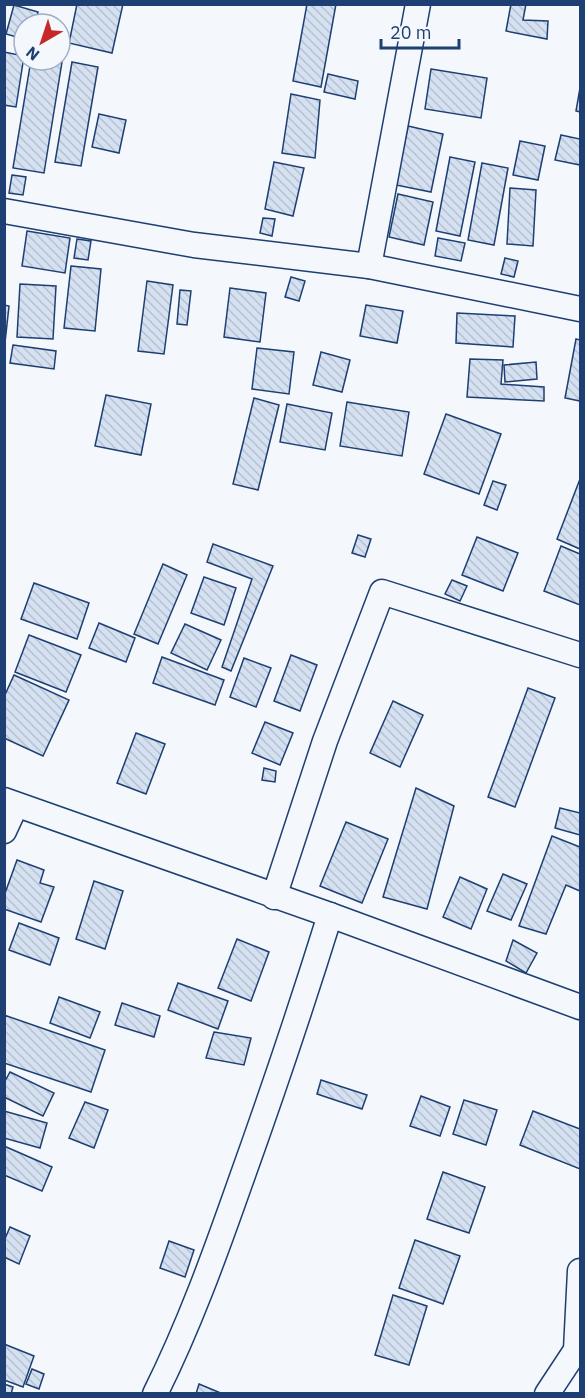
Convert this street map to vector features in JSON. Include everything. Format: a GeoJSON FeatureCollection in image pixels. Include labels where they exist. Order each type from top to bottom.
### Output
{"type":"FeatureCollection","features":[{"type":"Feature","properties":{"kind":"street"},"geometry":{"type":"LineString","coordinates":[[369,266],[418,4]]}},
{"type":"Feature","properties":{"kind":"street"},"geometry":{"type":"LineString","coordinates":[[4,211],[194,245],[369,266],[580,309]]}},
{"type":"Feature","properties":{"kind":"street"},"geometry":{"type":"LineString","coordinates":[[274,897],[325,741],[382,592],[580,655]]}},
{"type":"Feature","properties":{"kind":"street"},"geometry":{"type":"LineString","coordinates":[[4,831],[10,802],[330,915],[580,1007]]}},
{"type":"Feature","properties":{"kind":"street"},"geometry":{"type":"LineString","coordinates":[[155,1394],[173,1357],[225,1225],[294,1030],[330,915]]}},
{"type":"Feature","properties":{"kind":"street"},"geometry":{"type":"LineString","coordinates":[[548,1394],[578,1351],[580,1271]]}},
{"type":"Feature","properties":{"kind":"building"},"geometry":{"type":"Polygon","coordinates":[[[77,4],[123,4],[112,53],[72,44],[72,28],[77,4]]]}},
{"type":"Feature","properties":{"kind":"building"},"geometry":{"type":"Polygon","coordinates":[[[307,4],[336,4],[321,87],[293,81],[307,4]]]}},
{"type":"Feature","properties":{"kind":"building"},"geometry":{"type":"Polygon","coordinates":[[[511,4],[526,4],[523,20],[548,21],[547,39],[506,31],[511,4]]]}},
{"type":"Feature","properties":{"kind":"building"},"geometry":{"type":"Polygon","coordinates":[[[14,5],[38,12],[12,12],[14,5]]]}},
{"type":"Feature","properties":{"kind":"building"},"geometry":{"type":"Polygon","coordinates":[[[12,12],[12,36],[6,34],[12,12]]]}},
{"type":"Feature","properties":{"kind":"building"},"geometry":{"type":"Polygon","coordinates":[[[4,52],[12,54],[12,72],[21,72],[16,107],[4,105],[4,52]]]}},
{"type":"Feature","properties":{"kind":"building"},"geometry":{"type":"Polygon","coordinates":[[[72,62],[98,67],[81,166],[55,162],[72,62]]]}},
{"type":"Feature","properties":{"kind":"building"},"geometry":{"type":"Polygon","coordinates":[[[431,69],[487,78],[481,118],[425,109],[431,69]]]}},
{"type":"Feature","properties":{"kind":"building"},"geometry":{"type":"Polygon","coordinates":[[[29,72],[60,72],[44,173],[13,168],[29,72]]]}},
{"type":"Feature","properties":{"kind":"building"},"geometry":{"type":"Polygon","coordinates":[[[328,74],[358,81],[355,99],[324,92],[328,74]]]}},
{"type":"Feature","properties":{"kind":"building"},"geometry":{"type":"Polygon","coordinates":[[[580,88],[580,112],[576,111],[580,88]]]}},
{"type":"Feature","properties":{"kind":"building"},"geometry":{"type":"Polygon","coordinates":[[[291,94],[320,100],[315,158],[282,153],[291,94]]]}},
{"type":"Feature","properties":{"kind":"building"},"geometry":{"type":"Polygon","coordinates":[[[99,114],[126,120],[119,153],[92,147],[99,114]]]}},
{"type":"Feature","properties":{"kind":"building"},"geometry":{"type":"Polygon","coordinates":[[[408,126],[443,134],[431,192],[396,185],[408,126]]]}},
{"type":"Feature","properties":{"kind":"building"},"geometry":{"type":"Polygon","coordinates":[[[561,135],[580,139],[580,165],[555,160],[561,135]]]}},
{"type":"Feature","properties":{"kind":"building"},"geometry":{"type":"Polygon","coordinates":[[[520,141],[545,146],[538,180],[513,175],[520,141]]]}},
{"type":"Feature","properties":{"kind":"building"},"geometry":{"type":"Polygon","coordinates":[[[450,157],[475,162],[460,236],[436,231],[450,157]]]}},
{"type":"Feature","properties":{"kind":"building"},"geometry":{"type":"Polygon","coordinates":[[[274,162],[304,168],[293,216],[265,209],[274,162]]]}},
{"type":"Feature","properties":{"kind":"building"},"geometry":{"type":"Polygon","coordinates":[[[482,163],[508,168],[494,245],[468,240],[482,163]]]}},
{"type":"Feature","properties":{"kind":"building"},"geometry":{"type":"Polygon","coordinates":[[[12,175],[26,177],[23,195],[9,193],[12,175]]]}},
{"type":"Feature","properties":{"kind":"building"},"geometry":{"type":"Polygon","coordinates":[[[510,188],[536,190],[533,246],[507,244],[510,188]]]}},
{"type":"Feature","properties":{"kind":"building"},"geometry":{"type":"Polygon","coordinates":[[[398,194],[433,202],[424,245],[389,237],[398,194]]]}},
{"type":"Feature","properties":{"kind":"building"},"geometry":{"type":"Polygon","coordinates":[[[263,218],[275,219],[272,236],[260,233],[263,218]]]}},
{"type":"Feature","properties":{"kind":"building"},"geometry":{"type":"Polygon","coordinates":[[[27,231],[70,238],[65,273],[22,266],[27,231]]]}},
{"type":"Feature","properties":{"kind":"building"},"geometry":{"type":"Polygon","coordinates":[[[438,238],[465,243],[461,261],[435,256],[438,238]]]}},
{"type":"Feature","properties":{"kind":"building"},"geometry":{"type":"Polygon","coordinates":[[[77,239],[91,241],[88,260],[74,258],[77,239]]]}},
{"type":"Feature","properties":{"kind":"building"},"geometry":{"type":"Polygon","coordinates":[[[505,258],[518,261],[514,277],[501,274],[505,258]]]}},
{"type":"Feature","properties":{"kind":"building"},"geometry":{"type":"Polygon","coordinates":[[[71,266],[101,269],[95,331],[64,328],[71,266]]]}},
{"type":"Feature","properties":{"kind":"building"},"geometry":{"type":"Polygon","coordinates":[[[291,277],[305,281],[299,301],[285,297],[291,277]]]}},
{"type":"Feature","properties":{"kind":"building"},"geometry":{"type":"Polygon","coordinates":[[[147,281],[173,285],[164,354],[138,351],[147,281]]]}},
{"type":"Feature","properties":{"kind":"building"},"geometry":{"type":"Polygon","coordinates":[[[20,284],[56,286],[53,339],[17,337],[20,284]]]}},
{"type":"Feature","properties":{"kind":"building"},"geometry":{"type":"Polygon","coordinates":[[[230,288],[266,293],[260,342],[224,337],[230,288]]]}},
{"type":"Feature","properties":{"kind":"building"},"geometry":{"type":"Polygon","coordinates":[[[180,290],[191,291],[187,325],[177,324],[180,290]]]}},
{"type":"Feature","properties":{"kind":"building"},"geometry":{"type":"Polygon","coordinates":[[[4,305],[9,306],[4,352],[4,305]]]}},
{"type":"Feature","properties":{"kind":"building"},"geometry":{"type":"Polygon","coordinates":[[[366,305],[403,311],[397,343],[360,336],[366,305]]]}},
{"type":"Feature","properties":{"kind":"building"},"geometry":{"type":"Polygon","coordinates":[[[457,313],[515,316],[513,347],[456,343],[457,313]]]}},
{"type":"Feature","properties":{"kind":"building"},"geometry":{"type":"Polygon","coordinates":[[[576,339],[580,340],[580,401],[565,398],[576,339]]]}},
{"type":"Feature","properties":{"kind":"building"},"geometry":{"type":"Polygon","coordinates":[[[13,345],[56,351],[54,369],[10,363],[13,345]]]}},
{"type":"Feature","properties":{"kind":"building"},"geometry":{"type":"Polygon","coordinates":[[[257,348],[294,352],[289,394],[252,389],[257,348]]]}},
{"type":"Feature","properties":{"kind":"building"},"geometry":{"type":"Polygon","coordinates":[[[321,352],[350,360],[342,392],[313,385],[321,352]]]}},
{"type":"Feature","properties":{"kind":"building"},"geometry":{"type":"Polygon","coordinates":[[[470,359],[503,360],[501,384],[544,387],[544,401],[467,397],[470,359]]]}},
{"type":"Feature","properties":{"kind":"building"},"geometry":{"type":"Polygon","coordinates":[[[536,362],[537,379],[505,382],[504,365],[536,362]]]}},
{"type":"Feature","properties":{"kind":"building"},"geometry":{"type":"Polygon","coordinates":[[[106,395],[151,404],[141,455],[95,446],[106,395]]]}},
{"type":"Feature","properties":{"kind":"building"},"geometry":{"type":"Polygon","coordinates":[[[254,398],[279,405],[258,490],[233,484],[254,398]]]}},
{"type":"Feature","properties":{"kind":"building"},"geometry":{"type":"Polygon","coordinates":[[[347,402],[409,412],[402,456],[340,446],[347,402]]]}},
{"type":"Feature","properties":{"kind":"building"},"geometry":{"type":"Polygon","coordinates":[[[287,404],[332,413],[325,450],[280,442],[287,404]]]}},
{"type":"Feature","properties":{"kind":"building"},"geometry":{"type":"Polygon","coordinates":[[[446,414],[501,434],[479,494],[424,474],[446,414]]]}},
{"type":"Feature","properties":{"kind":"building"},"geometry":{"type":"Polygon","coordinates":[[[580,479],[580,549],[557,539],[580,479]]]}},
{"type":"Feature","properties":{"kind":"building"},"geometry":{"type":"Polygon","coordinates":[[[493,481],[506,485],[497,510],[484,505],[493,481]]]}},
{"type":"Feature","properties":{"kind":"building"},"geometry":{"type":"Polygon","coordinates":[[[358,535],[371,539],[365,557],[352,553],[358,535]]]}},
{"type":"Feature","properties":{"kind":"building"},"geometry":{"type":"Polygon","coordinates":[[[477,537],[518,553],[503,591],[462,575],[477,537]]]}},
{"type":"Feature","properties":{"kind":"building"},"geometry":{"type":"Polygon","coordinates":[[[213,544],[273,566],[231,671],[222,667],[252,579],[207,562],[213,544]]]}},
{"type":"Feature","properties":{"kind":"building"},"geometry":{"type":"Polygon","coordinates":[[[561,546],[580,554],[580,605],[544,591],[561,546]]]}},
{"type":"Feature","properties":{"kind":"building"},"geometry":{"type":"Polygon","coordinates":[[[163,564],[187,575],[158,644],[134,634],[163,564]]]}},
{"type":"Feature","properties":{"kind":"building"},"geometry":{"type":"Polygon","coordinates":[[[204,577],[236,588],[224,625],[191,613],[204,577]]]}},
{"type":"Feature","properties":{"kind":"building"},"geometry":{"type":"Polygon","coordinates":[[[452,580],[467,586],[460,601],[445,594],[452,580]]]}},
{"type":"Feature","properties":{"kind":"building"},"geometry":{"type":"Polygon","coordinates":[[[34,583],[89,603],[77,639],[21,619],[34,583]]]}},
{"type":"Feature","properties":{"kind":"building"},"geometry":{"type":"Polygon","coordinates":[[[99,623],[135,638],[126,662],[89,648],[99,623]]]}},
{"type":"Feature","properties":{"kind":"building"},"geometry":{"type":"Polygon","coordinates":[[[185,624],[221,640],[207,670],[171,653],[185,624]]]}},
{"type":"Feature","properties":{"kind":"building"},"geometry":{"type":"Polygon","coordinates":[[[29,635],[81,655],[66,692],[15,672],[29,635]]]}},
{"type":"Feature","properties":{"kind":"building"},"geometry":{"type":"Polygon","coordinates":[[[291,655],[317,665],[300,711],[274,701],[291,655]]]}},
{"type":"Feature","properties":{"kind":"building"},"geometry":{"type":"Polygon","coordinates":[[[162,657],[224,680],[215,705],[153,683],[162,657]]]}},
{"type":"Feature","properties":{"kind":"building"},"geometry":{"type":"Polygon","coordinates":[[[244,658],[271,668],[256,707],[230,697],[244,658]]]}},
{"type":"Feature","properties":{"kind":"building"},"geometry":{"type":"Polygon","coordinates":[[[14,675],[69,700],[43,756],[4,738],[4,697],[14,675]]]}},
{"type":"Feature","properties":{"kind":"building"},"geometry":{"type":"Polygon","coordinates":[[[528,688],[555,698],[515,807],[488,797],[528,688]]]}},
{"type":"Feature","properties":{"kind":"building"},"geometry":{"type":"Polygon","coordinates":[[[393,701],[423,715],[400,767],[370,753],[393,701]]]}},
{"type":"Feature","properties":{"kind":"building"},"geometry":{"type":"Polygon","coordinates":[[[265,722],[293,733],[280,765],[252,753],[265,722]]]}},
{"type":"Feature","properties":{"kind":"building"},"geometry":{"type":"Polygon","coordinates":[[[136,733],[165,744],[146,794],[117,783],[136,733]]]}},
{"type":"Feature","properties":{"kind":"building"},"geometry":{"type":"Polygon","coordinates":[[[264,768],[276,771],[275,782],[262,780],[264,768]]]}},
{"type":"Feature","properties":{"kind":"building"},"geometry":{"type":"Polygon","coordinates":[[[416,788],[454,806],[427,909],[383,897],[416,788]]]}},
{"type":"Feature","properties":{"kind":"building"},"geometry":{"type":"Polygon","coordinates":[[[560,808],[580,813],[580,835],[555,828],[560,808]]]}},
{"type":"Feature","properties":{"kind":"building"},"geometry":{"type":"Polygon","coordinates":[[[346,822],[388,839],[362,903],[320,886],[346,822]]]}},
{"type":"Feature","properties":{"kind":"building"},"geometry":{"type":"Polygon","coordinates":[[[552,836],[580,847],[580,891],[566,885],[546,934],[519,926],[552,836]]]}},
{"type":"Feature","properties":{"kind":"building"},"geometry":{"type":"Polygon","coordinates":[[[17,860],[44,870],[40,883],[54,887],[41,922],[4,909],[4,896],[17,860]]]}},
{"type":"Feature","properties":{"kind":"building"},"geometry":{"type":"Polygon","coordinates":[[[503,874],[527,884],[511,920],[487,911],[503,874]]]}},
{"type":"Feature","properties":{"kind":"building"},"geometry":{"type":"Polygon","coordinates":[[[460,877],[487,889],[471,929],[443,917],[460,877]]]}},
{"type":"Feature","properties":{"kind":"building"},"geometry":{"type":"Polygon","coordinates":[[[94,881],[123,891],[105,949],[76,939],[94,881]]]}},
{"type":"Feature","properties":{"kind":"building"},"geometry":{"type":"Polygon","coordinates":[[[19,923],[59,938],[50,965],[9,950],[19,923]]]}},
{"type":"Feature","properties":{"kind":"building"},"geometry":{"type":"Polygon","coordinates":[[[237,939],[269,952],[251,1001],[218,988],[237,939]]]}},
{"type":"Feature","properties":{"kind":"building"},"geometry":{"type":"Polygon","coordinates":[[[513,940],[537,953],[526,973],[506,961],[513,940]]]}},
{"type":"Feature","properties":{"kind":"building"},"geometry":{"type":"Polygon","coordinates":[[[178,983],[228,1001],[218,1029],[168,1010],[178,983]]]}},
{"type":"Feature","properties":{"kind":"building"},"geometry":{"type":"Polygon","coordinates":[[[59,997],[100,1012],[90,1038],[50,1023],[59,997]]]}},
{"type":"Feature","properties":{"kind":"building"},"geometry":{"type":"Polygon","coordinates":[[[122,1003],[160,1016],[154,1037],[115,1025],[122,1003]]]}},
{"type":"Feature","properties":{"kind":"building"},"geometry":{"type":"Polygon","coordinates":[[[4,1015],[105,1050],[91,1092],[4,1063],[4,1015]]]}},
{"type":"Feature","properties":{"kind":"building"},"geometry":{"type":"Polygon","coordinates":[[[214,1032],[251,1038],[244,1065],[206,1058],[214,1032]]]}},
{"type":"Feature","properties":{"kind":"building"},"geometry":{"type":"Polygon","coordinates":[[[10,1072],[54,1093],[43,1116],[4,1097],[4,1083],[10,1072]]]}},
{"type":"Feature","properties":{"kind":"building"},"geometry":{"type":"Polygon","coordinates":[[[321,1080],[367,1095],[362,1109],[317,1094],[321,1080]]]}},
{"type":"Feature","properties":{"kind":"building"},"geometry":{"type":"Polygon","coordinates":[[[421,1096],[450,1107],[440,1136],[410,1126],[421,1096]]]}},
{"type":"Feature","properties":{"kind":"building"},"geometry":{"type":"Polygon","coordinates":[[[464,1100],[497,1110],[486,1145],[453,1134],[464,1100]]]}},
{"type":"Feature","properties":{"kind":"building"},"geometry":{"type":"Polygon","coordinates":[[[85,1102],[108,1110],[94,1148],[69,1138],[85,1102]]]}},
{"type":"Feature","properties":{"kind":"building"},"geometry":{"type":"Polygon","coordinates":[[[4,1111],[47,1123],[40,1148],[4,1138],[4,1111]]]}},
{"type":"Feature","properties":{"kind":"building"},"geometry":{"type":"Polygon","coordinates":[[[533,1111],[580,1129],[580,1169],[520,1145],[533,1111]]]}},
{"type":"Feature","properties":{"kind":"building"},"geometry":{"type":"Polygon","coordinates":[[[4,1146],[52,1167],[42,1191],[4,1175],[4,1146]]]}},
{"type":"Feature","properties":{"kind":"building"},"geometry":{"type":"Polygon","coordinates":[[[443,1172],[485,1187],[469,1233],[427,1219],[443,1172]]]}},
{"type":"Feature","properties":{"kind":"building"},"geometry":{"type":"Polygon","coordinates":[[[10,1227],[30,1236],[19,1264],[4,1257],[4,1241],[10,1227]]]}},
{"type":"Feature","properties":{"kind":"building"},"geometry":{"type":"Polygon","coordinates":[[[415,1240],[460,1256],[443,1304],[399,1288],[415,1240]]]}},
{"type":"Feature","properties":{"kind":"building"},"geometry":{"type":"Polygon","coordinates":[[[169,1241],[194,1250],[185,1277],[160,1268],[169,1241]]]}},
{"type":"Feature","properties":{"kind":"building"},"geometry":{"type":"Polygon","coordinates":[[[393,1295],[427,1306],[409,1365],[375,1355],[393,1295]]]}},
{"type":"Feature","properties":{"kind":"building"},"geometry":{"type":"Polygon","coordinates":[[[4,1344],[34,1356],[23,1387],[4,1380],[4,1344]]]}},
{"type":"Feature","properties":{"kind":"building"},"geometry":{"type":"Polygon","coordinates":[[[32,1369],[44,1374],[39,1389],[26,1384],[32,1369]]]}},
{"type":"Feature","properties":{"kind":"building"},"geometry":{"type":"Polygon","coordinates":[[[4,1384],[13,1387],[11,1394],[4,1394],[4,1384]]]}},
{"type":"Feature","properties":{"kind":"building"},"geometry":{"type":"Polygon","coordinates":[[[199,1384],[223,1394],[196,1394],[199,1384]]]}}]}
